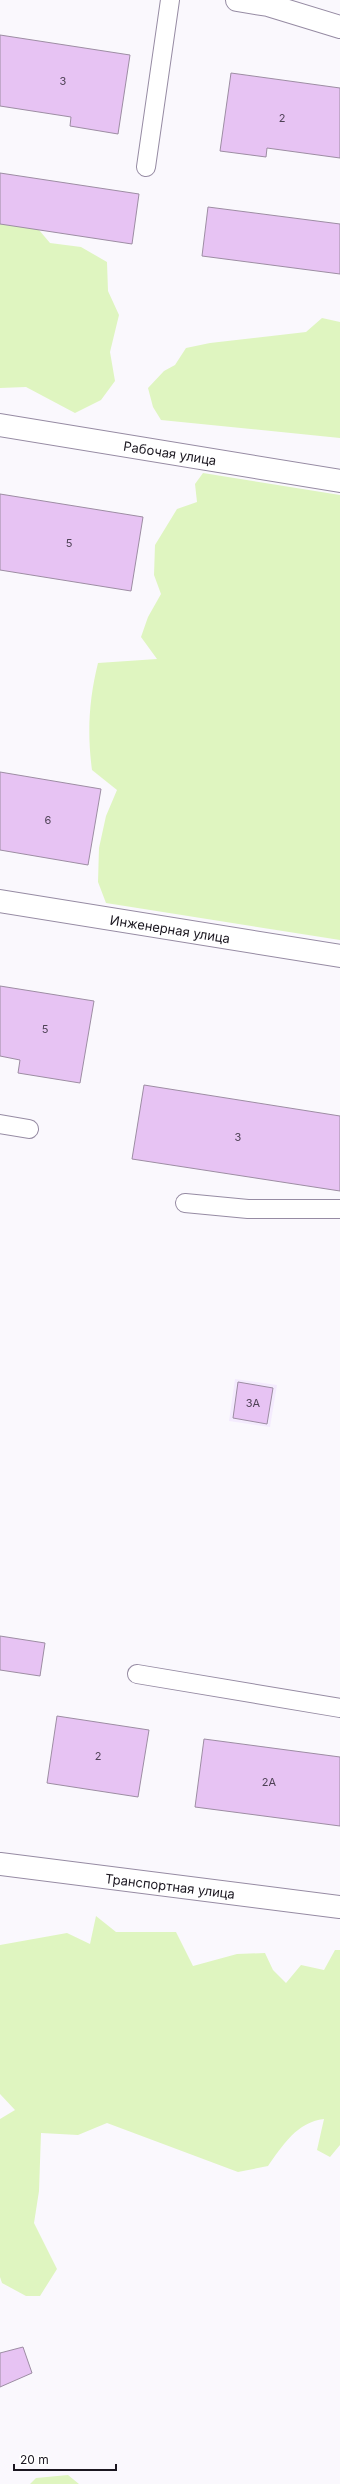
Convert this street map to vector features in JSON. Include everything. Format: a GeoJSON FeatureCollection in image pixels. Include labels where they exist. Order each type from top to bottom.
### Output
{"type":"FeatureCollection","features":[{"type":"Feature","properties":{"kind":"street"},"geometry":{"type":"LineString","coordinates":[[237,0],[268,5],[340,27]]}},
{"type":"Feature","properties":{"kind":"street","name":"Рабочая улица"},"geometry":{"type":"LineString","coordinates":[[0,425],[340,481]]}},
{"type":"Feature","properties":{"kind":"street","name":"Инженерная улица"},"geometry":{"type":"LineString","coordinates":[[0,901],[340,956]]}},
{"type":"Feature","properties":{"kind":"street","name":"Транспортная улица"},"geometry":{"type":"LineString","coordinates":[[0,1864],[340,1907]]}},
{"type":"Feature","properties":{"kind":"lane"},"geometry":{"type":"LineString","coordinates":[[146,167],[170,0]]}},
{"type":"Feature","properties":{"kind":"lane"},"geometry":{"type":"LineString","coordinates":[[0,1124],[29,1129]]}},
{"type":"Feature","properties":{"kind":"lane"},"geometry":{"type":"LineString","coordinates":[[185,1203],[248,1209],[340,1209]]}},
{"type":"Feature","properties":{"kind":"lane"},"geometry":{"type":"LineString","coordinates":[[137,1674],[340,1708]]}},
{"type":"Feature","properties":{"kind":"shaded area"},"geometry":{"type":"Polygon","coordinates":[[[235,1379],[277,1385],[270,1427],[229,1421],[235,1379]]]}},
{"type":"Feature","properties":{"kind":"green space"},"geometry":{"type":"Polygon","coordinates":[[[0,201],[23,211],[50,243],[81,247],[107,262],[108,291],[119,315],[110,352],[115,381],[101,400],[75,413],[26,387],[0,388],[0,201]]]}},
{"type":"Feature","properties":{"kind":"green space"},"geometry":{"type":"Polygon","coordinates":[[[322,318],[340,322],[340,438],[161,420],[153,407],[148,388],[164,371],[175,365],[186,348],[210,343],[306,332],[322,318]]]}},
{"type":"Feature","properties":{"kind":"green space"},"geometry":{"type":"Polygon","coordinates":[[[203,473],[340,495],[340,940],[106,903],[98,882],[99,848],[106,816],[117,790],[92,770],[89,729],[91,703],[98,663],[157,659],[141,637],[148,617],[161,594],[154,575],[155,545],[177,509],[197,502],[195,484],[203,473]]]}},
{"type":"Feature","properties":{"kind":"green space"},"geometry":{"type":"Polygon","coordinates":[[[96,1916],[116,1932],[176,1932],[193,1966],[237,1954],[265,1953],[273,1970],[286,1983],[301,1965],[324,1970],[335,1950],[340,1950],[340,2145],[330,2157],[317,2150],[324,2119],[314,2121],[298,2130],[279,2150],[268,2166],[238,2172],[107,2123],[78,2135],[41,2133],[39,2191],[34,2223],[57,2269],[40,2296],[26,2296],[2,2283],[0,2277],[0,2119],[15,2110],[0,2094],[0,1945],[67,1933],[90,1944],[96,1916]]]}},
{"type":"Feature","properties":{"kind":"green space"},"geometry":{"type":"Polygon","coordinates":[[[68,2475],[79,2484],[30,2484],[36,2478],[68,2475]]]}},
{"type":"Feature","properties":{"kind":"building"},"geometry":{"type":"Polygon","coordinates":[[[0,35],[130,55],[118,134],[70,126],[71,117],[0,106],[0,35]]]}},
{"type":"Feature","properties":{"kind":"building"},"geometry":{"type":"Polygon","coordinates":[[[231,73],[340,88],[340,158],[267,148],[266,157],[220,151],[231,73]]]}},
{"type":"Feature","properties":{"kind":"building"},"geometry":{"type":"Polygon","coordinates":[[[0,173],[139,194],[132,244],[0,224],[0,173]]]}},
{"type":"Feature","properties":{"kind":"building"},"geometry":{"type":"Polygon","coordinates":[[[208,207],[340,224],[340,274],[202,256],[208,207]]]}},
{"type":"Feature","properties":{"kind":"building"},"geometry":{"type":"Polygon","coordinates":[[[0,494],[143,517],[131,591],[0,570],[0,494]]]}},
{"type":"Feature","properties":{"kind":"building"},"geometry":{"type":"Polygon","coordinates":[[[0,772],[101,789],[88,865],[0,850],[0,772]]]}},
{"type":"Feature","properties":{"kind":"building"},"geometry":{"type":"Polygon","coordinates":[[[0,986],[94,1001],[80,1083],[18,1073],[20,1060],[0,1056],[0,986]]]}},
{"type":"Feature","properties":{"kind":"building"},"geometry":{"type":"Polygon","coordinates":[[[144,1085],[340,1116],[340,1191],[132,1159],[144,1085]]]}},
{"type":"Feature","properties":{"kind":"building"},"geometry":{"type":"Polygon","coordinates":[[[238,1382],[273,1388],[267,1424],[233,1418],[238,1382]]]}},
{"type":"Feature","properties":{"kind":"building"},"geometry":{"type":"Polygon","coordinates":[[[0,1636],[45,1643],[40,1676],[0,1670],[0,1636]]]}},
{"type":"Feature","properties":{"kind":"building"},"geometry":{"type":"Polygon","coordinates":[[[57,1716],[149,1730],[138,1797],[47,1783],[57,1716]]]}},
{"type":"Feature","properties":{"kind":"building"},"geometry":{"type":"Polygon","coordinates":[[[204,1739],[340,1757],[340,1826],[195,1807],[204,1739]]]}},
{"type":"Feature","properties":{"kind":"building"},"geometry":{"type":"Polygon","coordinates":[[[23,2347],[32,2373],[0,2387],[0,2353],[23,2347]]]}}]}
